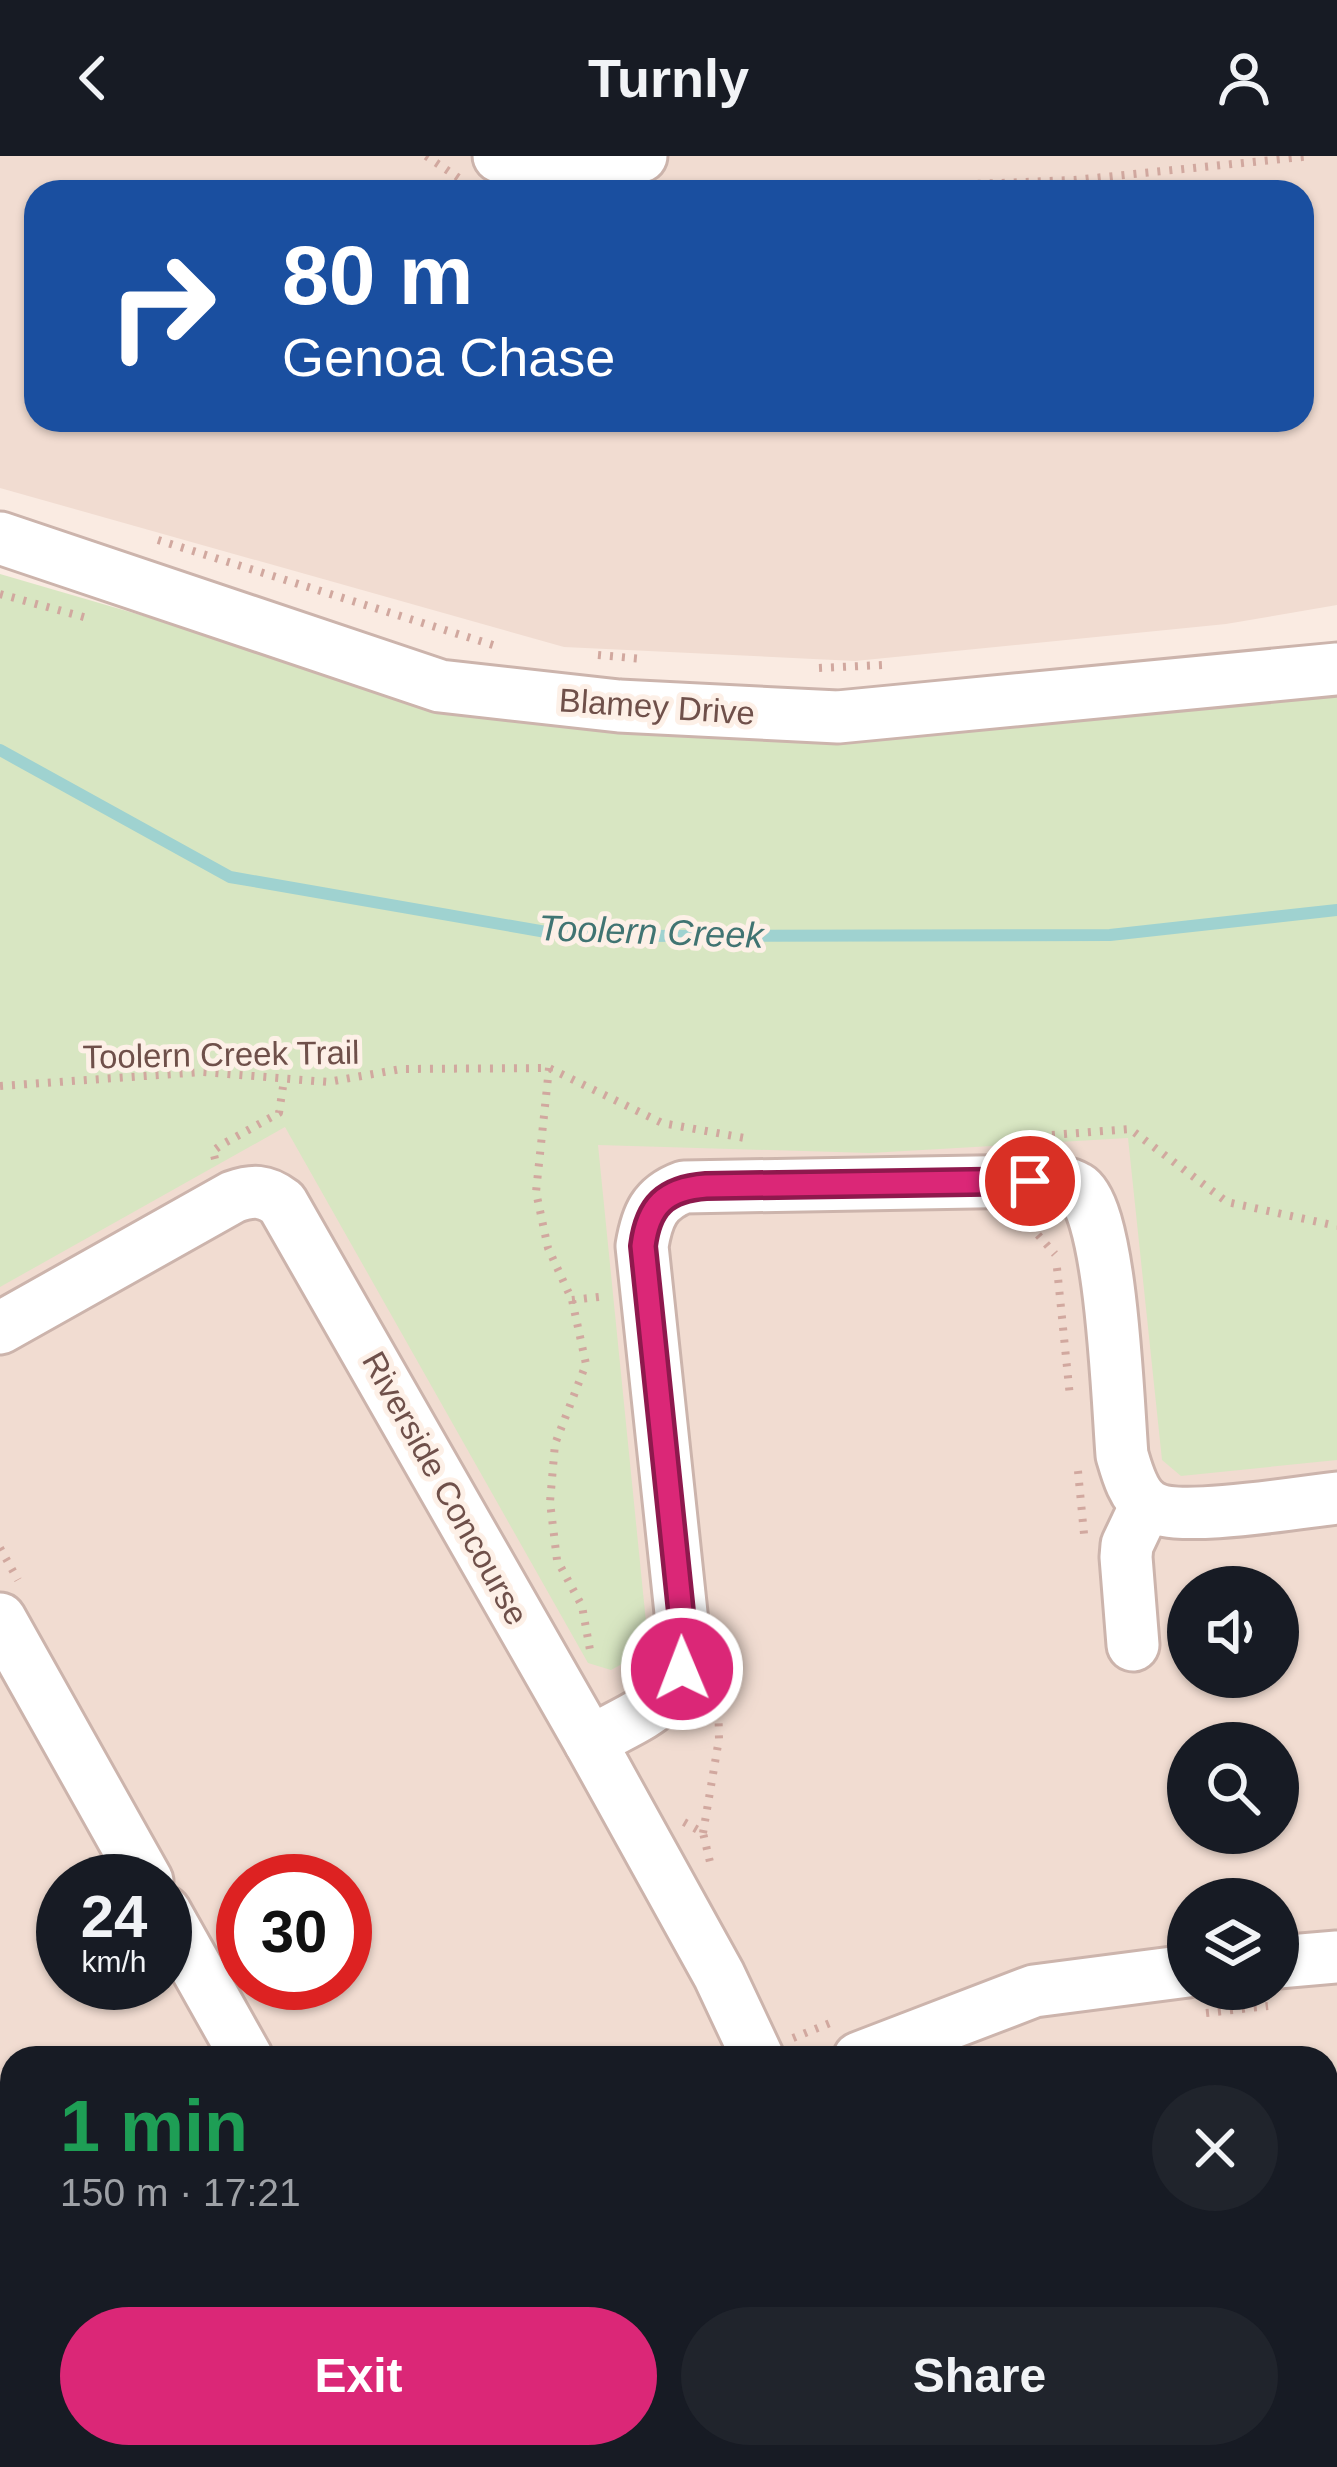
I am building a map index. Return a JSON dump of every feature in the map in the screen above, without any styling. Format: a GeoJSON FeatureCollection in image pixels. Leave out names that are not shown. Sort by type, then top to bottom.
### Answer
{"type":"FeatureCollection","features":[{"type":"Feature","properties":{"kind":"street"},"geometry":{"type":"LineString","coordinates":[[483,169],[640,156]]}},
{"type":"Feature","properties":{"kind":"street","name":"Blamey Drive"},"geometry":{"type":"LineString","coordinates":[[0,538],[440,686],[619,706],[838,717],[1337,669]]}},
{"type":"Feature","properties":{"kind":"street"},"geometry":{"type":"LineString","coordinates":[[590,1742],[651,1708],[673,1688],[682,1669],[684,1641],[643,1246],[646,1223],[656,1204],[671,1192],[706,1186],[1030,1181],[1076,1186],[1092,1208],[1102,1239],[1122,1455],[1130,1482],[1147,1504],[1197,1513],[1337,1498]]}},
{"type":"Feature","properties":{"kind":"street","name":"Riverside Concourse"},"geometry":{"type":"LineString","coordinates":[[0,1328],[232,1197],[267,1192],[282,1203],[590,1742],[719,1975],[752,2046]]}},
{"type":"Feature","properties":{"kind":"street"},"geometry":{"type":"LineString","coordinates":[[1132,1645],[1127,1545],[1147,1504]]}},
{"type":"Feature","properties":{"kind":"street"},"geometry":{"type":"LineString","coordinates":[[0,1619],[132,1854]]}},
{"type":"Feature","properties":{"kind":"street"},"geometry":{"type":"LineString","coordinates":[[1299,1960],[1337,1957]]}},
{"type":"Feature","properties":{"kind":"street"},"geometry":{"type":"LineString","coordinates":[[192,1960],[240,2046]]}},
{"type":"Feature","properties":{"kind":"street"},"geometry":{"type":"LineString","coordinates":[[890,2046],[1034,1991],[1167,1973]]}},
{"type":"Feature","properties":{"kind":"path"},"geometry":{"type":"LineString","coordinates":[[426,156],[483,169]]}},
{"type":"Feature","properties":{"kind":"path"},"geometry":{"type":"LineString","coordinates":[[1074,180],[1312,156]]}},
{"type":"Feature","properties":{"kind":"path"},"geometry":{"type":"LineString","coordinates":[[136,533],[503,648]]}},
{"type":"Feature","properties":{"kind":"path"},"geometry":{"type":"LineString","coordinates":[[597,655],[644,659]]}},
{"type":"Feature","properties":{"kind":"path"},"geometry":{"type":"LineString","coordinates":[[807,669],[897,664]]}},
{"type":"Feature","properties":{"kind":"path"},"geometry":{"type":"LineString","coordinates":[[549,1068],[536,1192],[548,1248],[572,1300],[586,1364],[555,1444],[550,1502],[557,1560],[581,1606],[593,1662]]}},
{"type":"Feature","properties":{"kind":"path","name":"Toolern Creek Trail"},"geometry":{"type":"LineString","coordinates":[[0,1086],[203,1072],[328,1082],[401,1069],[549,1068],[662,1124],[764,1141]]}},
{"type":"Feature","properties":{"kind":"path"},"geometry":{"type":"LineString","coordinates":[[1039,1136],[1130,1129],[1227,1202],[1337,1226]]}},
{"type":"Feature","properties":{"kind":"path"},"geometry":{"type":"LineString","coordinates":[[1010,1226],[1032,1226],[1055,1250],[1072,1412]]}},
{"type":"Feature","properties":{"kind":"path"},"geometry":{"type":"LineString","coordinates":[[1076,1459],[1086,1551]]}},
{"type":"Feature","properties":{"kind":"path"},"geometry":{"type":"LineString","coordinates":[[703,1833],[719,1739],[718,1679]]}},
{"type":"Feature","properties":{"kind":"shaded area"},"geometry":{"type":"Polygon","coordinates":[[[0,156],[1337,156],[1337,605],[1226,624],[855,661],[564,647],[0,488],[0,156]]]}},
{"type":"Feature","properties":{"kind":"shaded area"},"geometry":{"type":"Polygon","coordinates":[[[0,750],[1337,910],[1337,2046],[0,2046],[0,750]]]}},
{"type":"Feature","properties":{"kind":"green space"},"geometry":{"type":"Polygon","coordinates":[[[0,574],[480,714],[1337,689],[1337,1460],[1181,1476],[1162,1460],[1128,1138],[870,1153],[598,1145],[647,1632],[633,1658],[611,1670],[588,1663],[285,1127],[0,1287],[0,574]]]}},
{"type":"Feature","properties":{"kind":"waterway","name":"Toolern Creek"},"geometry":{"type":"LineString","coordinates":[[0,750],[230,877],[569,936],[1110,935],[1337,910]]}},
{"type":"Feature","properties":{"kind":"route"},"geometry":{"type":"LineString","coordinates":[[682,1669],[684,1641],[643,1246],[646,1223],[656,1204],[684,1187],[1030,1181]]}}]}
